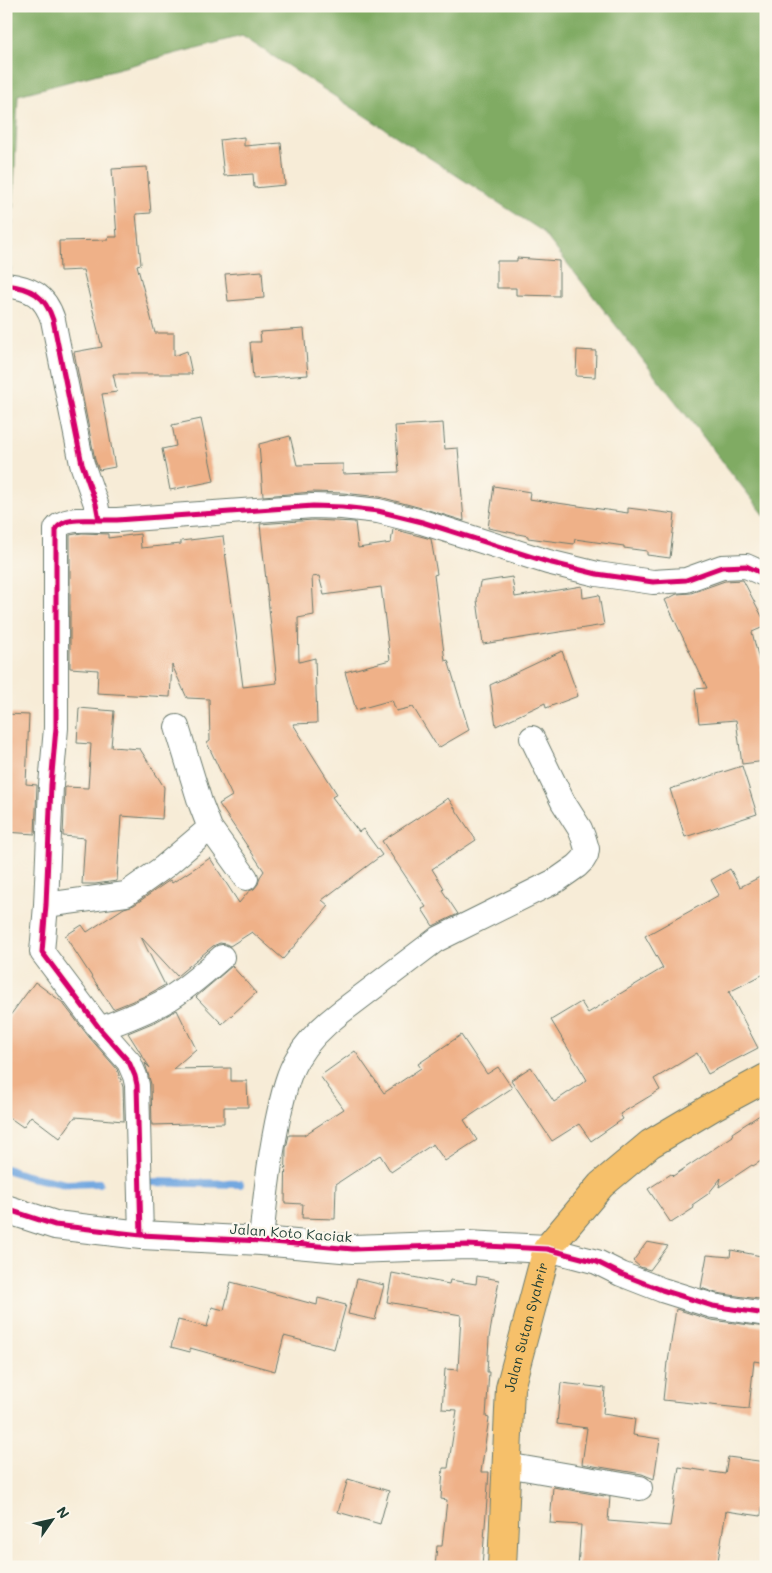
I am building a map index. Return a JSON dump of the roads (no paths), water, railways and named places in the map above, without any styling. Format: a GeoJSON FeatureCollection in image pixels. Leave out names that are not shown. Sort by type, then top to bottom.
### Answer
{"type":"FeatureCollection","features":[{"type":"Feature","properties":{"kind":"main road","name":"Jalan Sutan Syahrir"},"geometry":{"type":"LineString","coordinates":[[502,1567],[510,1388],[547,1249],[600,1184],[650,1144],[766,1078]]}},
{"type":"Feature","properties":{"kind":"street"},"geometry":{"type":"LineString","coordinates":[[6,286],[28,289],[48,306],[53,320],[82,464],[96,504],[99,520]]}},
{"type":"Feature","properties":{"kind":"street"},"geometry":{"type":"LineString","coordinates":[[141,1228],[137,1085],[133,1070],[130,1062],[100,1029],[42,952],[56,728],[56,529],[58,525],[67,521],[117,520],[313,506],[342,507],[378,511],[422,522],[548,562],[597,574],[652,582],[686,580],[722,567],[746,566],[766,575]]}},
{"type":"Feature","properties":{"kind":"street"},"geometry":{"type":"LineString","coordinates":[[177,727],[210,828],[246,878]]}},
{"type":"Feature","properties":{"kind":"street"},"geometry":{"type":"LineString","coordinates":[[261,1241],[268,1166],[284,1088],[296,1060],[310,1040],[341,1012],[436,940],[558,880],[577,866],[586,854],[586,844],[580,829],[563,802],[532,738]]}},
{"type":"Feature","properties":{"kind":"street"},"geometry":{"type":"LineString","coordinates":[[46,905],[126,894],[164,867],[210,828]]}},
{"type":"Feature","properties":{"kind":"street"},"geometry":{"type":"LineString","coordinates":[[100,1029],[169,999],[197,979],[222,956]]}},
{"type":"Feature","properties":{"kind":"street","name":"Jalan Koto Kaciak"},"geometry":{"type":"LineString","coordinates":[[6,1209],[55,1225],[141,1228],[353,1249],[467,1245],[547,1249]]}},
{"type":"Feature","properties":{"kind":"street"},"geometry":{"type":"LineString","coordinates":[[547,1249],[597,1262],[621,1274],[662,1290],[713,1306],[766,1314]]}},
{"type":"Feature","properties":{"kind":"street"},"geometry":{"type":"LineString","coordinates":[[506,1465],[640,1488]]}},
{"type":"Feature","properties":{"kind":"waterway"},"geometry":{"type":"LineString","coordinates":[[6,1169],[26,1176],[66,1184],[99,1183]]}},
{"type":"Feature","properties":{"kind":"waterway"},"geometry":{"type":"LineString","coordinates":[[147,1182],[240,1184]]}}]}
